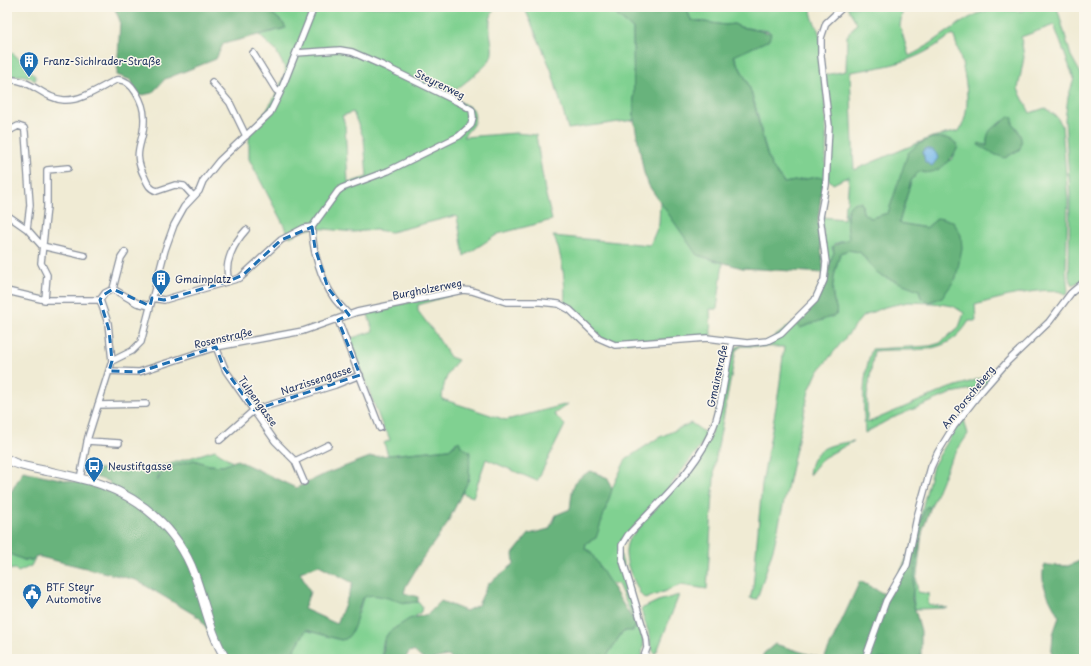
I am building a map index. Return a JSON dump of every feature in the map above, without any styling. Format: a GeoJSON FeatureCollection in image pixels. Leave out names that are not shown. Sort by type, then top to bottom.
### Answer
{"type":"FeatureCollection","features":[{"type":"Feature","properties":{"kind":"street"},"geometry":{"type":"LineString","coordinates":[[112,361],[132,350],[141,342],[170,235],[184,207],[199,191],[203,181],[219,161],[266,118],[280,93],[314,7]]}},
{"type":"Feature","properties":{"kind":"street","name":"Gmainstraße"},"geometry":{"type":"LineString","coordinates":[[643,659],[647,648],[646,638],[623,562],[622,545],[628,535],[685,474],[709,437],[719,408],[732,342],[767,340],[776,337],[812,304],[823,286],[826,262],[820,217],[826,185],[829,126],[821,56],[821,38],[826,23],[843,7]]}},
{"type":"Feature","properties":{"kind":"street","name":"Steyrerweg"},"geometry":{"type":"LineString","coordinates":[[296,53],[340,50],[352,52],[462,104],[472,110],[473,117],[471,125],[459,136],[388,171],[342,188],[338,191],[312,227]]}},
{"type":"Feature","properties":{"kind":"street"},"geometry":{"type":"LineString","coordinates":[[252,53],[276,90],[280,93]]}},
{"type":"Feature","properties":{"kind":"street"},"geometry":{"type":"LineString","coordinates":[[7,80],[20,80],[53,97],[64,100],[79,98],[116,80],[121,79],[126,81],[133,89],[144,113],[137,158],[147,183],[151,188],[157,191],[180,185],[188,189],[193,196]]}},
{"type":"Feature","properties":{"kind":"street"},"geometry":{"type":"LineString","coordinates":[[212,82],[230,103],[246,136]]}},
{"type":"Feature","properties":{"kind":"street"},"geometry":{"type":"LineString","coordinates":[[7,132],[18,126],[24,128],[25,132],[30,205],[27,229]]}},
{"type":"Feature","properties":{"kind":"street"},"geometry":{"type":"LineString","coordinates":[[45,300],[47,275],[41,263],[46,207],[47,170],[68,168]]}},
{"type":"Feature","properties":{"kind":"street"},"geometry":{"type":"LineString","coordinates":[[7,216],[27,229],[42,246],[85,256]]}},
{"type":"Feature","properties":{"kind":"street"},"geometry":{"type":"LineString","coordinates":[[152,298],[164,300],[240,278],[248,272],[271,247],[304,228],[312,227],[315,248],[328,288],[334,299],[349,315]]}},
{"type":"Feature","properties":{"kind":"street"},"geometry":{"type":"LineString","coordinates":[[229,282],[227,274],[228,260],[246,230]]}},
{"type":"Feature","properties":{"kind":"street"},"geometry":{"type":"LineString","coordinates":[[100,300],[105,293],[113,289],[121,258],[125,252]]}},
{"type":"Feature","properties":{"kind":"street","name":"Am Porscheberg"},"geometry":{"type":"LineString","coordinates":[[865,659],[886,601],[907,565],[913,529],[931,467],[946,438],[979,394],[1008,361],[1049,322],[1071,293],[1084,282]]}},
{"type":"Feature","properties":{"kind":"street"},"geometry":{"type":"LineString","coordinates":[[113,289],[137,303],[150,306]]}},
{"type":"Feature","properties":{"kind":"street","name":"Burgholzerweg"},"geometry":{"type":"LineString","coordinates":[[319,326],[349,315],[463,290],[472,291],[506,302],[540,302],[559,304],[570,310],[599,338],[611,344],[707,338],[724,339],[732,342]]}},
{"type":"Feature","properties":{"kind":"street"},"geometry":{"type":"LineString","coordinates":[[7,331],[7,291],[45,300],[100,300]]}},
{"type":"Feature","properties":{"kind":"street"},"geometry":{"type":"LineString","coordinates":[[80,478],[87,441],[112,361],[108,323],[100,300]]}},
{"type":"Feature","properties":{"kind":"street"},"geometry":{"type":"LineString","coordinates":[[338,320],[380,428]]}},
{"type":"Feature","properties":{"kind":"street","name":"Rosenstraße"},"geometry":{"type":"LineString","coordinates":[[109,371],[139,372],[216,347],[319,326]]}},
{"type":"Feature","properties":{"kind":"street","name":"Tulpengasse"},"geometry":{"type":"LineString","coordinates":[[216,347],[226,372],[279,446],[295,461],[304,482]]}},
{"type":"Feature","properties":{"kind":"street","name":"Narzissengasse"},"geometry":{"type":"LineString","coordinates":[[254,410],[335,385],[360,375]]}},
{"type":"Feature","properties":{"kind":"street"},"geometry":{"type":"LineString","coordinates":[[98,404],[146,404]]}},
{"type":"Feature","properties":{"kind":"street"},"geometry":{"type":"LineString","coordinates":[[220,440],[254,410]]}},
{"type":"Feature","properties":{"kind":"street"},"geometry":{"type":"LineString","coordinates":[[87,441],[119,443]]}},
{"type":"Feature","properties":{"kind":"street"},"geometry":{"type":"LineString","coordinates":[[295,461],[328,445]]}},
{"type":"Feature","properties":{"kind":"street"},"geometry":{"type":"LineString","coordinates":[[7,459],[27,468],[80,478],[102,485],[133,500],[153,514],[174,536],[190,564],[208,619],[226,659]]}},
{"type":"Feature","properties":{"kind":"highlighted area"},"geometry":{"type":"Polygon","coordinates":[[[312,227],[315,248],[328,288],[349,315],[338,320],[360,375],[254,410],[224,368],[216,347],[139,372],[109,371],[112,361],[109,330],[100,300],[102,296],[113,289],[150,306],[152,298],[164,300],[229,281],[243,275],[281,240],[312,227]]]}},
{"type":"Feature","properties":{"kind":"green space"},"geometry":{"type":"Polygon","coordinates":[[[114,7],[265,7],[284,24],[286,28],[223,44],[216,59],[165,79],[152,93],[138,96],[131,80],[117,75],[120,21],[114,7]]]}},
{"type":"Feature","properties":{"kind":"green space"},"geometry":{"type":"Polygon","coordinates":[[[265,7],[496,7],[490,21],[492,55],[489,61],[449,96],[473,109],[475,118],[473,124],[463,137],[516,133],[536,135],[545,191],[552,220],[498,234],[464,256],[457,217],[454,216],[391,232],[375,230],[353,232],[315,228],[304,230],[290,237],[249,159],[249,131],[262,117],[272,102],[286,70],[276,51],[259,35],[283,29],[284,24],[265,7]],[[353,112],[342,116],[345,124],[348,183],[367,177],[364,139],[353,112]]]}},
{"type":"Feature","properties":{"kind":"green space"},"geometry":{"type":"Polygon","coordinates":[[[523,7],[607,7],[633,29],[634,120],[568,129],[551,69],[523,7]]]}},
{"type":"Feature","properties":{"kind":"green space"},"geometry":{"type":"Polygon","coordinates":[[[607,7],[686,7],[691,20],[725,25],[734,24],[740,27],[771,33],[769,40],[734,56],[749,86],[765,146],[774,170],[784,183],[817,177],[823,178],[818,221],[824,273],[742,268],[697,255],[649,186],[644,173],[634,120],[633,29],[607,7]]]}},
{"type":"Feature","properties":{"kind":"green space"},"geometry":{"type":"Polygon","coordinates":[[[686,7],[811,7],[812,16],[820,38],[825,96],[826,155],[823,193],[817,177],[784,183],[772,167],[752,96],[734,55],[769,40],[769,31],[740,27],[734,24],[725,25],[691,20],[686,7]]]}},
{"type":"Feature","properties":{"kind":"green space"},"geometry":{"type":"Polygon","coordinates":[[[847,7],[903,7],[900,26],[909,56],[972,16],[983,12],[993,10],[1024,11],[1023,7],[1057,7],[1071,56],[1084,79],[1084,279],[1073,285],[1069,277],[1070,193],[1065,120],[1068,97],[1074,79],[1054,25],[1021,37],[1024,57],[1018,89],[1030,113],[1045,108],[1056,116],[1062,125],[1068,200],[1066,270],[1068,292],[1066,295],[1059,291],[1036,291],[1008,296],[975,305],[976,321],[969,321],[960,333],[950,341],[927,349],[874,351],[867,396],[867,423],[947,389],[988,376],[998,370],[982,387],[952,393],[890,419],[865,433],[865,380],[866,370],[872,349],[930,346],[940,343],[959,327],[964,313],[953,306],[933,303],[908,302],[885,307],[862,317],[817,373],[809,391],[774,546],[757,599],[750,598],[753,588],[762,484],[779,390],[784,347],[742,346],[736,350],[715,462],[707,589],[681,585],[645,599],[641,595],[631,575],[627,561],[626,553],[629,539],[692,467],[709,441],[731,353],[742,345],[763,343],[795,322],[800,328],[836,315],[837,310],[833,300],[834,275],[841,253],[848,250],[860,252],[869,264],[919,290],[938,218],[926,228],[899,223],[911,181],[919,171],[925,173],[952,159],[957,149],[917,145],[908,156],[888,213],[871,218],[863,213],[862,204],[850,206],[846,214],[849,239],[834,244],[832,248],[834,253],[828,265],[821,217],[844,219],[849,176],[833,184],[828,179],[831,119],[825,75],[846,71],[847,36],[857,23],[847,7]],[[953,34],[927,51],[904,61],[850,72],[854,170],[932,137],[959,131],[964,120],[967,96],[966,82],[953,34]],[[1006,120],[999,123],[987,140],[988,147],[984,144],[996,155],[1019,131],[1013,124],[1006,120]]]}},
{"type":"Feature","properties":{"kind":"green space"},"geometry":{"type":"Polygon","coordinates":[[[7,48],[25,64],[36,77],[35,81],[32,78],[25,76],[7,76],[7,48]]]}},
{"type":"Feature","properties":{"kind":"green space"},"geometry":{"type":"Polygon","coordinates":[[[1009,116],[1013,118],[1013,124],[1020,136],[1021,147],[1019,150],[1005,158],[996,155],[978,145],[979,143],[987,146],[988,133],[1009,116]]]}},
{"type":"Feature","properties":{"kind":"green space"},"geometry":{"type":"Polygon","coordinates":[[[931,138],[950,139],[956,143],[958,147],[943,166],[932,172],[926,173],[919,171],[911,181],[899,223],[926,228],[938,218],[953,221],[961,235],[962,248],[956,278],[942,298],[928,302],[921,298],[919,290],[879,275],[860,252],[848,250],[841,253],[834,275],[833,300],[837,310],[836,315],[800,328],[795,322],[814,303],[824,286],[834,253],[833,246],[849,239],[847,215],[851,205],[861,202],[863,213],[871,218],[888,213],[908,153],[917,145],[931,138]]]}},
{"type":"Feature","properties":{"kind":"green space"},"geometry":{"type":"Polygon","coordinates":[[[660,201],[697,255],[723,263],[717,309],[710,309],[711,336],[617,343],[602,338],[564,303],[565,288],[563,268],[559,249],[553,236],[650,245],[659,224],[660,201]]]}},
{"type":"Feature","properties":{"kind":"green space"},"geometry":{"type":"Polygon","coordinates":[[[460,292],[418,305],[418,311],[450,357],[458,360],[446,378],[442,399],[506,420],[568,404],[554,414],[565,425],[537,481],[486,459],[473,497],[462,493],[469,479],[456,442],[449,449],[388,455],[384,443],[390,440],[387,432],[384,430],[349,339],[373,331],[367,311],[460,292]]]}},
{"type":"Feature","properties":{"kind":"green space"},"geometry":{"type":"Polygon","coordinates":[[[963,416],[968,434],[950,461],[930,509],[930,507],[925,508],[913,545],[933,466],[963,416]]]}},
{"type":"Feature","properties":{"kind":"green space"},"geometry":{"type":"Polygon","coordinates":[[[691,423],[707,434],[709,432],[706,439],[668,489],[621,540],[619,549],[644,643],[641,659],[605,659],[621,634],[636,625],[618,584],[609,583],[590,551],[585,549],[586,543],[626,459],[658,438],[691,423]]]}},
{"type":"Feature","properties":{"kind":"green space"},"geometry":{"type":"Polygon","coordinates":[[[459,441],[461,446],[470,452],[469,479],[446,526],[422,559],[406,586],[404,593],[418,597],[418,602],[406,603],[381,596],[368,596],[361,602],[352,631],[346,639],[341,640],[306,630],[289,659],[224,659],[200,618],[136,580],[36,556],[32,560],[24,560],[7,553],[7,493],[11,492],[23,471],[93,486],[108,491],[110,482],[89,475],[86,469],[162,468],[156,482],[167,468],[194,460],[209,465],[223,466],[237,460],[296,488],[325,474],[370,457],[449,449],[459,441]],[[319,565],[300,572],[310,592],[304,609],[337,624],[353,583],[319,565]]]}},
{"type":"Feature","properties":{"kind":"green space"},"geometry":{"type":"Polygon","coordinates":[[[854,441],[823,458],[809,475],[811,465],[818,453],[830,446],[854,441]]]}},
{"type":"Feature","properties":{"kind":"green space"},"geometry":{"type":"Polygon","coordinates":[[[215,450],[234,463],[223,466],[209,465],[194,460],[167,468],[155,482],[161,468],[154,468],[153,466],[167,465],[215,450]]]}},
{"type":"Feature","properties":{"kind":"green space"},"geometry":{"type":"Polygon","coordinates":[[[591,471],[608,478],[612,490],[596,538],[586,543],[585,549],[590,551],[636,625],[633,631],[625,631],[621,634],[605,659],[451,659],[449,656],[426,660],[413,651],[409,652],[405,659],[383,659],[384,640],[389,632],[409,619],[428,614],[441,601],[466,611],[478,605],[488,584],[514,564],[513,554],[529,534],[549,529],[556,515],[570,509],[572,490],[576,482],[579,478],[591,471]]]}},
{"type":"Feature","properties":{"kind":"green space"},"geometry":{"type":"Polygon","coordinates":[[[928,506],[930,509],[922,533],[916,563],[912,599],[921,631],[921,659],[824,659],[860,581],[886,595],[890,594],[917,536],[925,508],[928,506]]]}},
{"type":"Feature","properties":{"kind":"green space"},"geometry":{"type":"Polygon","coordinates":[[[922,533],[916,582],[918,592],[929,594],[928,604],[948,608],[915,609],[913,600],[913,581],[922,533]]]}},
{"type":"Feature","properties":{"kind":"green space"},"geometry":{"type":"Polygon","coordinates":[[[7,553],[24,560],[32,560],[36,556],[31,566],[18,572],[15,569],[7,570],[7,553]]]}},
{"type":"Feature","properties":{"kind":"green space"},"geometry":{"type":"Polygon","coordinates":[[[1084,559],[1084,659],[1051,659],[1053,634],[1059,617],[1044,585],[1043,572],[1045,565],[1068,566],[1084,559]]]}},
{"type":"Feature","properties":{"kind":"green space"},"geometry":{"type":"Polygon","coordinates":[[[368,595],[387,596],[406,603],[418,602],[422,607],[421,612],[388,634],[384,640],[382,648],[383,659],[289,659],[306,630],[341,640],[359,612],[363,597],[368,595]]]}},
{"type":"Feature","properties":{"kind":"green space"},"geometry":{"type":"Polygon","coordinates":[[[679,595],[655,654],[650,645],[650,636],[641,609],[658,601],[679,595]]]}},
{"type":"Feature","properties":{"kind":"green space"},"geometry":{"type":"Polygon","coordinates":[[[775,644],[824,659],[761,659],[764,653],[775,644]]]}},
{"type":"Feature","properties":{"kind":"water"},"geometry":{"type":"Polygon","coordinates":[[[925,149],[935,152],[938,158],[932,166],[925,162],[923,152],[925,149]]]}},
{"type":"Feature","properties":{"kind":"place","name":"Franz-Sichlrader-Straße"},"geometry":{"type":"Point","coordinates":[29,78]}},
{"type":"Feature","properties":{"kind":"place","name":"Gmainplatz"},"geometry":{"type":"Point","coordinates":[161,296]}},
{"type":"Feature","properties":{"kind":"place","name":"Neustiftgasse"},"geometry":{"type":"Point","coordinates":[94,483]}},
{"type":"Feature","properties":{"kind":"place","name":"BTF Steyr Automotive"},"geometry":{"type":"Point","coordinates":[32,610]}}]}
